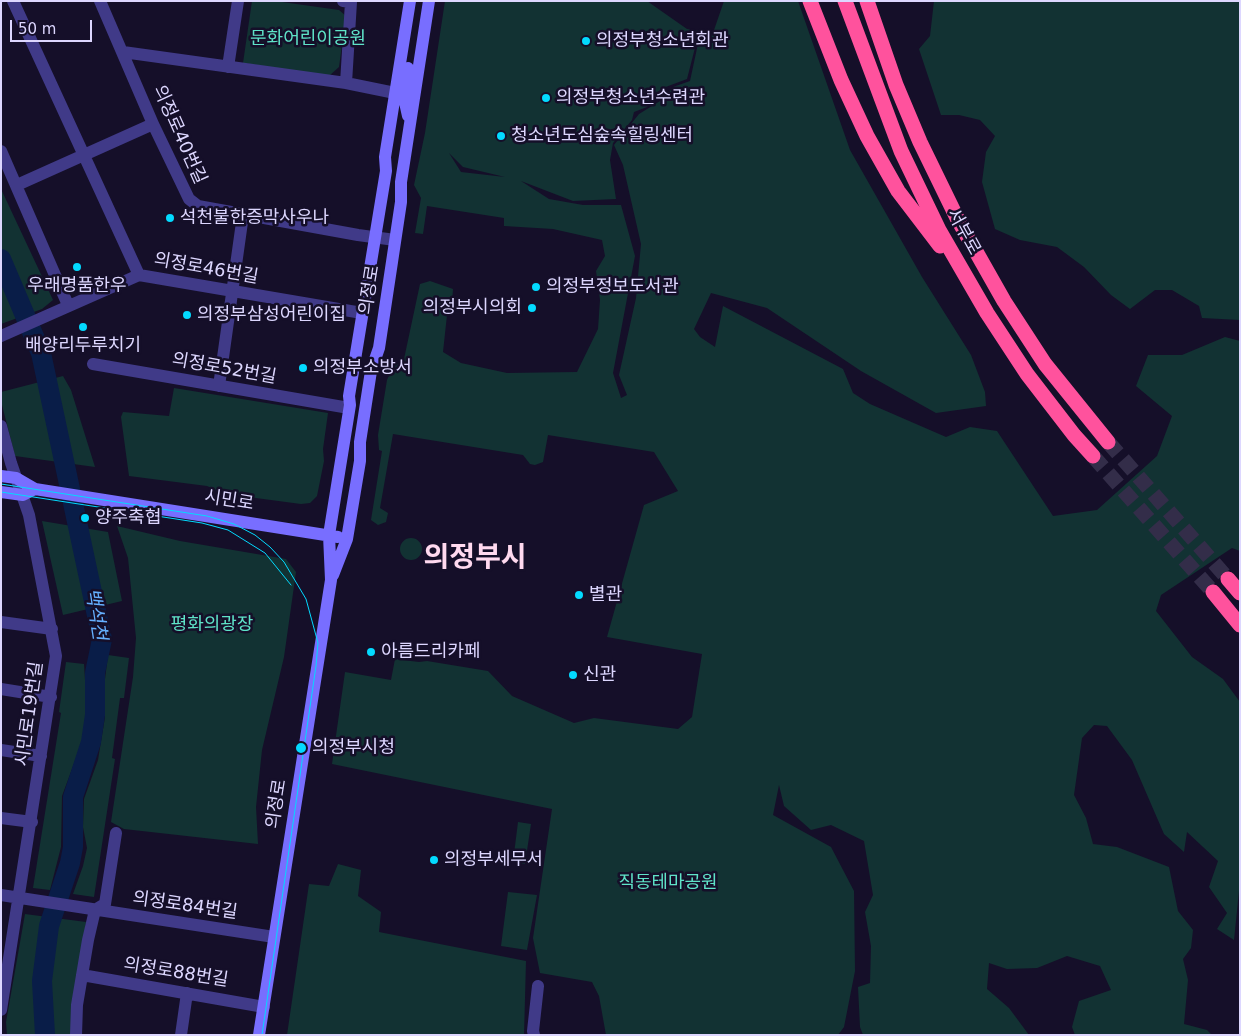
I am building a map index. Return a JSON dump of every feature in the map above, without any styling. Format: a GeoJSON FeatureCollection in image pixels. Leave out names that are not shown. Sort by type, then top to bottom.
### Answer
{"type":"FeatureCollection","features":[{"type":"Feature","properties":{"kind":"highway"},"geometry":{"type":"LineString","coordinates":[[810,1],[841,80],[880,160],[898,191],[973,289]]}},
{"type":"Feature","properties":{"kind":"highway","name":"서부로"},"geometry":{"type":"LineString","coordinates":[[845,1],[901,151],[939,230],[1026,374],[1093,456]]}},
{"type":"Feature","properties":{"kind":"highway","name":"서부로"},"geometry":{"type":"LineString","coordinates":[[867,1],[896,85],[920,142],[957,218],[1004,301],[1045,364],[1108,442]]}},
{"type":"Feature","properties":{"kind":"highway"},"geometry":{"type":"LineString","coordinates":[[1228,579],[1240,593]]}},
{"type":"Feature","properties":{"kind":"highway"},"geometry":{"type":"LineString","coordinates":[[1213,592],[1240,625]]}},
{"type":"Feature","properties":{"kind":"street"},"geometry":{"type":"LineString","coordinates":[[14,1],[82,154],[139,275]]}},
{"type":"Feature","properties":{"kind":"street","name":"의정로40번길"},"geometry":{"type":"LineString","coordinates":[[100,1],[124,52],[153,124],[189,199],[198,206],[243,215],[395,240]]}},
{"type":"Feature","properties":{"kind":"street"},"geometry":{"type":"LineString","coordinates":[[228,67],[238,1]]}},
{"type":"Feature","properties":{"kind":"street"},"geometry":{"type":"LineString","coordinates":[[343,1],[351,2],[346,83]]}},
{"type":"Feature","properties":{"kind":"street","name":"의정로"},"geometry":{"type":"LineString","coordinates":[[259,1035],[331,580],[329,535],[350,408],[349,396],[386,171],[385,157],[410,1]]}},
{"type":"Feature","properties":{"kind":"street","name":"의정로"},"geometry":{"type":"LineString","coordinates":[[331,580],[347,539],[360,461],[360,442],[371,370],[379,348],[401,202],[401,182],[429,1]]}},
{"type":"Feature","properties":{"kind":"street"},"geometry":{"type":"LineString","coordinates":[[124,52],[346,83],[395,93],[402,84],[404,70],[408,68],[404,98],[410,128]]}},
{"type":"Feature","properties":{"kind":"street"},"geometry":{"type":"LineString","coordinates":[[17,184],[153,124]]}},
{"type":"Feature","properties":{"kind":"street"},"geometry":{"type":"LineString","coordinates":[[1,151],[17,184],[63,308]]}},
{"type":"Feature","properties":{"kind":"street"},"geometry":{"type":"LineString","coordinates":[[219,386],[234,291],[243,215]]}},
{"type":"Feature","properties":{"kind":"street","name":"의정로46번길"},"geometry":{"type":"LineString","coordinates":[[1,336],[139,275],[362,313]]}},
{"type":"Feature","properties":{"kind":"street","name":"의정로52번길"},"geometry":{"type":"LineString","coordinates":[[94,364],[350,408]]}},
{"type":"Feature","properties":{"kind":"street","name":"시민로19번길"},"geometry":{"type":"LineString","coordinates":[[1,426],[29,515],[56,656],[22,899],[1,1010]]}},
{"type":"Feature","properties":{"kind":"street"},"geometry":{"type":"LineString","coordinates":[[1,476],[16,478],[35,489]]}},
{"type":"Feature","properties":{"kind":"street"},"geometry":{"type":"LineString","coordinates":[[1,492],[23,495],[35,489]]}},
{"type":"Feature","properties":{"kind":"street","name":"시민로"},"geometry":{"type":"LineString","coordinates":[[35,489],[104,498],[347,539]]}},
{"type":"Feature","properties":{"kind":"street"},"geometry":{"type":"LineString","coordinates":[[1,622],[52,629]]}},
{"type":"Feature","properties":{"kind":"street"},"geometry":{"type":"LineString","coordinates":[[1,689],[50,697]]}},
{"type":"Feature","properties":{"kind":"street"},"geometry":{"type":"LineString","coordinates":[[1,750],[41,756]]}},
{"type":"Feature","properties":{"kind":"street"},"geometry":{"type":"LineString","coordinates":[[1,818],[32,822]]}},
{"type":"Feature","properties":{"kind":"street"},"geometry":{"type":"LineString","coordinates":[[76,1035],[77,1005],[94,910],[105,904],[116,833]]}},
{"type":"Feature","properties":{"kind":"street","name":"의정로84번길"},"geometry":{"type":"LineString","coordinates":[[1,895],[274,937]]}},
{"type":"Feature","properties":{"kind":"street","name":"의정로88번길"},"geometry":{"type":"LineString","coordinates":[[82,975],[264,1007]]}},
{"type":"Feature","properties":{"kind":"street"},"geometry":{"type":"LineString","coordinates":[[534,1035],[538,986]]}},
{"type":"Feature","properties":{"kind":"street"},"geometry":{"type":"LineString","coordinates":[[181,1035],[188,993]]}},
{"type":"Feature","properties":{"kind":"green space","name":"문화어린이공원"},"geometry":{"type":"Polygon","coordinates":[[[252,1],[275,1],[339,10],[346,16],[339,67],[329,76],[243,63],[252,1]]]}},
{"type":"Feature","properties":{"kind":"green space","name":"직동테마공원"},"geometry":{"type":"Polygon","coordinates":[[[445,1],[647,1],[687,29],[713,33],[724,1],[798,1],[850,150],[922,277],[971,355],[985,392],[986,406],[936,413],[861,371],[767,308],[711,293],[694,329],[700,337],[715,347],[723,306],[843,369],[853,393],[870,404],[946,437],[970,427],[997,431],[1053,516],[1097,510],[1157,456],[1172,416],[1136,386],[1148,355],[1182,355],[1225,337],[1240,341],[1240,551],[1232,548],[1161,595],[1156,611],[1192,657],[1223,679],[1240,702],[1240,881],[1234,940],[1217,929],[1227,913],[1209,887],[1218,861],[1187,832],[1184,852],[1164,834],[1132,760],[1107,726],[1094,725],[1082,738],[1074,795],[1086,818],[1093,844],[1117,847],[1169,867],[1178,911],[1193,930],[1191,948],[1183,959],[1188,980],[1184,1024],[1207,1030],[1212,1035],[1075,1035],[1072,1027],[1079,1001],[1111,990],[1100,966],[1067,956],[1037,968],[1007,969],[989,963],[987,989],[1009,1008],[1029,1035],[863,1035],[860,1027],[858,987],[870,983],[871,946],[865,912],[873,895],[864,841],[831,825],[811,830],[784,806],[779,785],[773,815],[831,847],[854,891],[855,971],[844,1027],[838,1035],[606,1035],[599,996],[592,982],[540,973],[533,938],[552,809],[332,764],[345,672],[391,680],[395,659],[427,661],[488,671],[512,696],[574,723],[594,718],[678,729],[692,717],[702,654],[607,637],[644,505],[678,491],[654,452],[548,435],[543,462],[535,465],[530,464],[523,455],[393,434],[380,508],[388,513],[386,522],[378,525],[371,520],[382,451],[379,450],[378,435],[387,380],[393,367],[404,359],[420,284],[430,281],[453,289],[452,303],[447,315],[443,352],[461,363],[507,373],[577,372],[598,329],[600,300],[596,271],[605,256],[602,240],[553,229],[504,226],[504,218],[427,206],[423,234],[415,233],[421,198],[414,185],[425,133],[445,1]],[[695,38],[697,40],[687,79],[663,88],[647,107],[634,112],[632,120],[613,143],[610,160],[616,199],[573,201],[521,181],[549,199],[583,205],[621,205],[635,256],[613,373],[621,398],[627,395],[619,375],[636,298],[641,244],[623,165],[614,145],[639,114],[665,98],[673,87],[690,81],[699,39],[695,38]],[[449,153],[461,172],[505,177],[463,167],[449,153]]]}},
{"type":"Feature","properties":{"kind":"green space"},"geometry":{"type":"Polygon","coordinates":[[[934,1],[1240,1],[1240,320],[1202,318],[1199,306],[1172,290],[1155,290],[1130,309],[1111,295],[1084,267],[1057,247],[1020,240],[995,229],[982,182],[986,152],[995,136],[980,120],[959,115],[941,115],[919,49],[930,36],[934,1]]]}},
{"type":"Feature","properties":{"kind":"green space"},"geometry":{"type":"Polygon","coordinates":[[[1,189],[53,300],[42,309],[1,324],[1,189]]]}},
{"type":"Feature","properties":{"kind":"green space"},"geometry":{"type":"Polygon","coordinates":[[[63,376],[71,390],[95,467],[15,456],[1,401],[1,392],[63,376]]]}},
{"type":"Feature","properties":{"kind":"green space"},"geometry":{"type":"Polygon","coordinates":[[[174,388],[328,413],[323,449],[324,461],[317,496],[310,503],[301,504],[226,494],[207,486],[129,476],[121,417],[123,412],[169,416],[174,388]]]}},
{"type":"Feature","properties":{"kind":"green space"},"geometry":{"type":"Polygon","coordinates":[[[42,521],[108,532],[122,601],[63,615],[42,521]]]}},
{"type":"Feature","properties":{"kind":"green space","name":"평화의광장"},"geometry":{"type":"Polygon","coordinates":[[[117,526],[180,541],[286,559],[296,572],[284,657],[262,750],[256,807],[258,844],[124,829],[111,822],[133,677],[136,638],[128,558],[117,526]]]}},
{"type":"Feature","properties":{"kind":"green space"},"geometry":{"type":"Polygon","coordinates":[[[407,538],[415,538],[422,545],[422,553],[415,560],[407,560],[400,553],[400,545],[407,538]]]}},
{"type":"Feature","properties":{"kind":"green space"},"geometry":{"type":"Polygon","coordinates":[[[108,655],[129,658],[124,698],[120,698],[112,758],[115,759],[94,897],[73,894],[87,848],[83,827],[84,799],[98,760],[105,717],[103,695],[108,655]]]}},
{"type":"Feature","properties":{"kind":"green space"},"geometry":{"type":"Polygon","coordinates":[[[66,662],[84,664],[87,712],[84,737],[62,796],[61,847],[50,890],[33,888],[61,713],[59,712],[66,662]]]}},
{"type":"Feature","properties":{"kind":"green space"},"geometry":{"type":"Polygon","coordinates":[[[518,822],[531,824],[525,864],[513,862],[518,822]]]}},
{"type":"Feature","properties":{"kind":"green space"},"geometry":{"type":"Polygon","coordinates":[[[338,864],[361,870],[358,896],[381,912],[379,932],[526,961],[524,1035],[287,1035],[309,884],[329,886],[338,864]]]}},
{"type":"Feature","properties":{"kind":"green space"},"geometry":{"type":"Polygon","coordinates":[[[508,892],[537,895],[527,950],[501,946],[508,892]]]}},
{"type":"Feature","properties":{"kind":"green space"},"geometry":{"type":"Polygon","coordinates":[[[25,914],[86,922],[71,1035],[7,1035],[6,1022],[25,914]]]}},
{"type":"Feature","properties":{"kind":"waterway","name":"백석천"},"geometry":{"type":"LineString","coordinates":[[1,259],[41,353],[102,639],[95,673],[95,715],[91,742],[73,797],[73,847],[70,863],[49,926],[42,981],[45,1035]]}},
{"type":"Feature","properties":{"kind":"tunnel"},"geometry":{"type":"LineString","coordinates":[[1108,442],[1228,579]]}},
{"type":"Feature","properties":{"kind":"tunnel"},"geometry":{"type":"LineString","coordinates":[[1093,456],[1213,592]]}},
{"type":"Feature","properties":{"kind":"tram line"},"geometry":{"type":"LineString","coordinates":[[1,484],[207,516],[234,524],[255,535],[270,547],[284,562],[306,599],[318,643],[316,666],[262,1035]]}},
{"type":"Feature","properties":{"kind":"tram line"},"geometry":{"type":"LineString","coordinates":[[1,492],[202,523],[228,530],[265,553],[291,585]]}},
{"type":"Feature","properties":{"kind":"place","name":"의정부청소년회관"},"geometry":{"type":"Point","coordinates":[586,41]}},
{"type":"Feature","properties":{"kind":"place","name":"의정부청소년수련관"},"geometry":{"type":"Point","coordinates":[546,98]}},
{"type":"Feature","properties":{"kind":"place","name":"청소년도심숲속힐링센터"},"geometry":{"type":"Point","coordinates":[501,136]}},
{"type":"Feature","properties":{"kind":"place","name":"석천불한증막사우나"},"geometry":{"type":"Point","coordinates":[170,218]}},
{"type":"Feature","properties":{"kind":"place","name":"우래명품한우"},"geometry":{"type":"Point","coordinates":[77,267]}},
{"type":"Feature","properties":{"kind":"place","name":"의정부정보도서관"},"geometry":{"type":"Point","coordinates":[536,287]}},
{"type":"Feature","properties":{"kind":"place","name":"의정부시의회"},"geometry":{"type":"Point","coordinates":[532,308]}},
{"type":"Feature","properties":{"kind":"place","name":"의정부삼성어린이집"},"geometry":{"type":"Point","coordinates":[187,315]}},
{"type":"Feature","properties":{"kind":"place","name":"배양리두루치기"},"geometry":{"type":"Point","coordinates":[83,327]}},
{"type":"Feature","properties":{"kind":"place","name":"의정부소방서"},"geometry":{"type":"Point","coordinates":[303,368]}},
{"type":"Feature","properties":{"kind":"place","name":"양주축협"},"geometry":{"type":"Point","coordinates":[85,518]}},
{"type":"Feature","properties":{"kind":"place","name":"별관"},"geometry":{"type":"Point","coordinates":[579,595]}},
{"type":"Feature","properties":{"kind":"place","name":"아름드리카페"},"geometry":{"type":"Point","coordinates":[371,652]}},
{"type":"Feature","properties":{"kind":"place","name":"신관"},"geometry":{"type":"Point","coordinates":[573,675]}},
{"type":"Feature","properties":{"kind":"place","name":"의정부시청"},"geometry":{"type":"Point","coordinates":[301,748]}},
{"type":"Feature","properties":{"kind":"place","name":"의정부세무서"},"geometry":{"type":"Point","coordinates":[434,860]}},
{"type":"Feature","properties":{"kind":"district","name":"의정부시"},"geometry":{"type":"Point","coordinates":[475,559]}}]}
